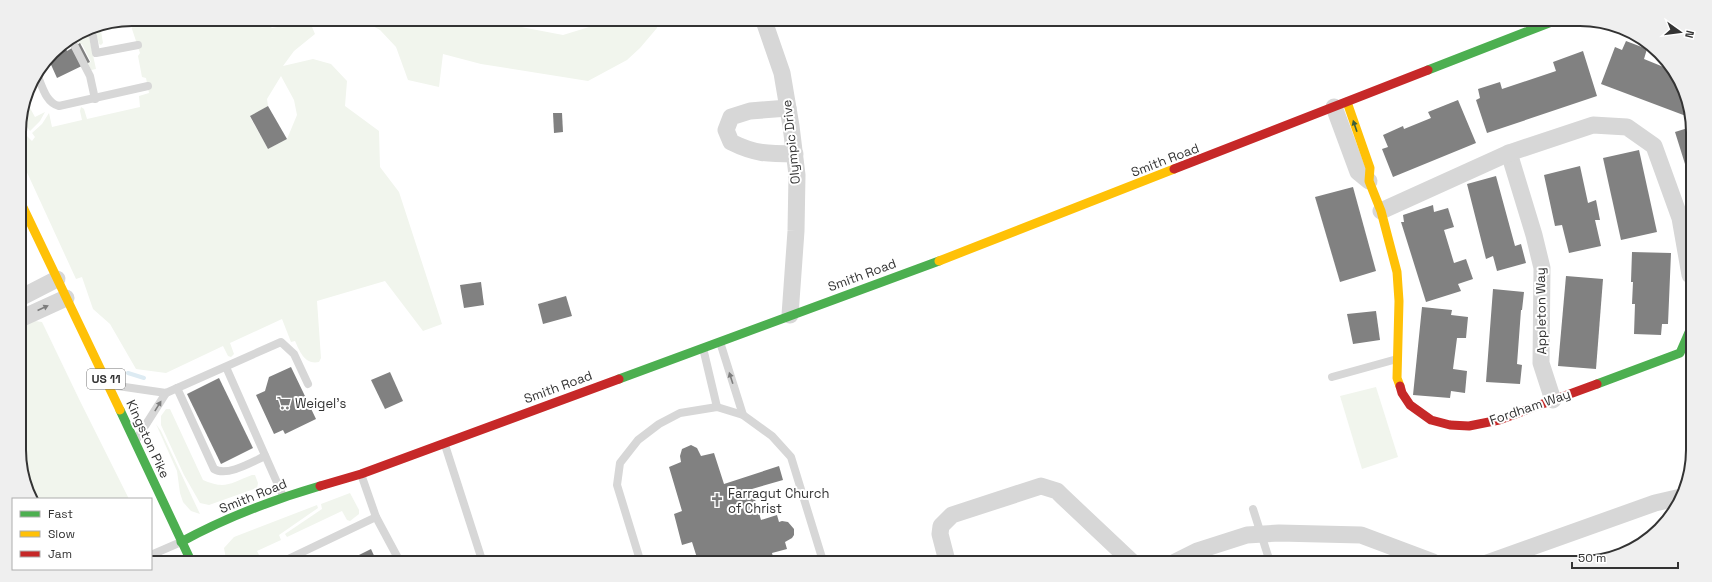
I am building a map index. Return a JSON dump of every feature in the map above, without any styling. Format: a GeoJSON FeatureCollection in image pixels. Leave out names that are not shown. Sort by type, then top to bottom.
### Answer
{"type":"FeatureCollection","features":[{"type":"Feature","properties":{"kind":"street","name":"Olympic Drive"},"geometry":{"type":"LineString","coordinates":[[766,26],[782,73],[797,175],[796,231],[790,315]]}},
{"type":"Feature","properties":{"kind":"street","name":"Smith Road"},"geometry":{"type":"LineString","coordinates":[[181,542],[209,527],[283,497],[361,474],[444,442],[950,257],[1541,26]]}},
{"type":"Feature","properties":{"kind":"street","name":"Fordham Way"},"geometry":{"type":"LineString","coordinates":[[1341,105],[1354,143],[1358,172],[1368,181],[1380,211],[1397,272],[1399,300],[1397,378],[1402,394],[1410,405],[1431,420],[1450,425],[1469,426],[1499,420],[1680,352],[1686,339]]}},
{"type":"Feature","properties":{"kind":"street"},"geometry":{"type":"LineString","coordinates":[[788,108],[750,111],[731,118],[726,130],[731,142],[747,150],[765,154],[795,154]]}},
{"type":"Feature","properties":{"kind":"street"},"geometry":{"type":"LineString","coordinates":[[1380,211],[1509,153],[1593,125],[1627,127],[1654,146],[1680,218],[1686,252]]}},
{"type":"Feature","properties":{"kind":"street","name":"Appleton Way"},"geometry":{"type":"LineString","coordinates":[[1509,153],[1534,235],[1542,268],[1541,362],[1553,400]]}},
{"type":"Feature","properties":{"kind":"street","name":"Kingston Pike"},"geometry":{"type":"LineString","coordinates":[[26,214],[188,556]]}},
{"type":"Feature","properties":{"kind":"street"},"geometry":{"type":"LineString","coordinates":[[26,295],[57,280]]}},
{"type":"Feature","properties":{"kind":"street"},"geometry":{"type":"LineString","coordinates":[[26,316],[66,298]]}},
{"type":"Feature","properties":{"kind":"street"},"geometry":{"type":"LineString","coordinates":[[946,556],[940,534],[941,526],[952,515],[1041,486],[1057,491],[1126,556]]}},
{"type":"Feature","properties":{"kind":"street"},"geometry":{"type":"LineString","coordinates":[[1504,556],[1655,503],[1674,499]]}},
{"type":"Feature","properties":{"kind":"street"},"geometry":{"type":"LineString","coordinates":[[1187,556],[1197,551],[1247,535],[1278,533],[1352,535],[1367,537],[1413,556]]}},
{"type":"Feature","properties":{"kind":"lane"},"geometry":{"type":"LineString","coordinates":[[91,34],[96,52],[138,44]]}},
{"type":"Feature","properties":{"kind":"lane"},"geometry":{"type":"LineString","coordinates":[[74,43],[90,76],[95,99]]}},
{"type":"Feature","properties":{"kind":"lane"},"geometry":{"type":"LineString","coordinates":[[40,80],[48,99],[55,105],[65,106],[148,86]]}},
{"type":"Feature","properties":{"kind":"lane"},"geometry":{"type":"LineString","coordinates":[[720,341],[743,416]]}},
{"type":"Feature","properties":{"kind":"lane"},"geometry":{"type":"LineString","coordinates":[[135,442],[166,393],[281,342],[294,354],[308,384]]}},
{"type":"Feature","properties":{"kind":"lane"},"geometry":{"type":"LineString","coordinates":[[702,347],[718,407]]}},
{"type":"Feature","properties":{"kind":"lane"},"geometry":{"type":"LineString","coordinates":[[1332,377],[1398,359]]}},
{"type":"Feature","properties":{"kind":"lane"},"geometry":{"type":"LineString","coordinates":[[226,367],[283,497]]}},
{"type":"Feature","properties":{"kind":"lane"},"geometry":{"type":"LineString","coordinates":[[108,384],[166,393]]}},
{"type":"Feature","properties":{"kind":"lane"},"geometry":{"type":"LineString","coordinates":[[177,388],[214,469],[219,472],[229,471],[265,456]]}},
{"type":"Feature","properties":{"kind":"lane"},"geometry":{"type":"LineString","coordinates":[[639,556],[617,485],[620,464],[638,440],[659,424],[680,413],[718,407],[743,416],[772,436],[791,457],[821,556]]}},
{"type":"Feature","properties":{"kind":"lane"},"geometry":{"type":"LineString","coordinates":[[444,442],[481,556]]}},
{"type":"Feature","properties":{"kind":"lane"},"geometry":{"type":"LineString","coordinates":[[361,474],[376,517],[396,556]]}},
{"type":"Feature","properties":{"kind":"lane"},"geometry":{"type":"LineString","coordinates":[[1253,509],[1268,556]]}},
{"type":"Feature","properties":{"kind":"lane"},"geometry":{"type":"LineString","coordinates":[[294,556],[376,517]]}},
{"type":"Feature","properties":{"kind":"lane"},"geometry":{"type":"LineString","coordinates":[[152,556],[181,542]]}},
{"type":"Feature","properties":{"kind":"shaded area"},"geometry":{"type":"Polygon","coordinates":[[[131,26],[102,31],[111,28],[131,26]]]}},
{"type":"Feature","properties":{"kind":"shaded area"},"geometry":{"type":"Polygon","coordinates":[[[131,26],[270,26],[272,28],[283,26],[312,27],[315,34],[294,51],[283,66],[313,59],[331,64],[347,81],[345,106],[379,131],[380,167],[399,192],[442,324],[423,331],[385,281],[317,301],[321,358],[319,362],[310,362],[307,360],[295,341],[291,342],[282,319],[230,343],[234,354],[231,357],[228,356],[223,346],[166,373],[136,369],[110,324],[93,309],[82,277],[76,279],[26,170],[26,135],[32,141],[35,137],[32,133],[42,124],[49,113],[52,127],[82,120],[80,111],[81,107],[84,109],[87,119],[140,107],[139,96],[149,93],[146,78],[142,77],[138,56],[140,53],[131,26]],[[281,76],[267,99],[268,106],[250,117],[268,149],[287,139],[297,115],[294,100],[281,76]]]}},
{"type":"Feature","properties":{"kind":"shaded area"},"geometry":{"type":"Polygon","coordinates":[[[373,26],[516,26],[563,35],[592,26],[657,26],[640,48],[627,60],[588,81],[481,64],[443,54],[439,87],[408,80],[396,47],[380,30],[373,26]]]}},
{"type":"Feature","properties":{"kind":"shaded area"},"geometry":{"type":"Polygon","coordinates":[[[101,31],[103,43],[101,45],[99,44],[96,33],[101,31]]]}},
{"type":"Feature","properties":{"kind":"shaded area"},"geometry":{"type":"Polygon","coordinates":[[[88,36],[89,37],[96,69],[91,70],[88,63],[91,62],[82,44],[79,45],[78,41],[88,36]]]}},
{"type":"Feature","properties":{"kind":"shaded area"},"geometry":{"type":"Polygon","coordinates":[[[29,107],[35,117],[45,112],[40,121],[30,131],[26,126],[29,107]]]}},
{"type":"Feature","properties":{"kind":"shaded area"},"geometry":{"type":"Polygon","coordinates":[[[35,321],[42,322],[128,498],[38,498],[28,471],[26,457],[26,324],[35,321]]]}},
{"type":"Feature","properties":{"kind":"shaded area"},"geometry":{"type":"Polygon","coordinates":[[[1376,387],[1398,457],[1362,469],[1340,396],[1376,387]]]}},
{"type":"Feature","properties":{"kind":"shaded area"},"geometry":{"type":"Polygon","coordinates":[[[166,409],[170,409],[203,480],[217,485],[223,485],[255,475],[258,483],[257,488],[209,505],[200,503],[184,475],[161,425],[161,416],[166,409]]]}},
{"type":"Feature","properties":{"kind":"shaded area"},"geometry":{"type":"Polygon","coordinates":[[[156,424],[161,431],[200,514],[191,511],[183,502],[180,493],[177,471],[156,424]]]}},
{"type":"Feature","properties":{"kind":"shaded area"},"geometry":{"type":"Polygon","coordinates":[[[350,493],[359,510],[359,514],[350,521],[347,520],[342,511],[287,537],[285,534],[322,509],[321,504],[350,493]]]}},
{"type":"Feature","properties":{"kind":"shaded area"},"geometry":{"type":"Polygon","coordinates":[[[317,505],[318,508],[279,535],[281,540],[257,551],[260,556],[225,556],[224,548],[234,537],[317,505]]]}},
{"type":"Feature","properties":{"kind":"building"},"geometry":{"type":"Polygon","coordinates":[[[1626,41],[1645,48],[1647,50],[1644,59],[1664,67],[1675,85],[1685,115],[1601,84],[1615,47],[1622,50],[1626,41]]]}},
{"type":"Feature","properties":{"kind":"building"},"geometry":{"type":"Polygon","coordinates":[[[80,43],[90,62],[57,78],[51,64],[62,52],[66,49],[67,51],[80,43]]]}},
{"type":"Feature","properties":{"kind":"building"},"geometry":{"type":"Polygon","coordinates":[[[1583,51],[1597,96],[1487,133],[1476,100],[1480,98],[1478,89],[1500,82],[1502,89],[1556,71],[1553,62],[1583,51]]]}},
{"type":"Feature","properties":{"kind":"building"},"geometry":{"type":"Polygon","coordinates":[[[1458,100],[1476,143],[1393,177],[1382,149],[1388,147],[1383,135],[1403,126],[1404,129],[1431,118],[1428,112],[1458,100]]]}},
{"type":"Feature","properties":{"kind":"building"},"geometry":{"type":"Polygon","coordinates":[[[268,106],[287,139],[268,149],[250,116],[268,106]]]}},
{"type":"Feature","properties":{"kind":"building"},"geometry":{"type":"Polygon","coordinates":[[[553,113],[562,113],[563,132],[554,133],[553,113]]]}},
{"type":"Feature","properties":{"kind":"building"},"geometry":{"type":"Polygon","coordinates":[[[1686,129],[1686,167],[1675,132],[1686,129]]]}},
{"type":"Feature","properties":{"kind":"building"},"geometry":{"type":"Polygon","coordinates":[[[1639,150],[1657,232],[1621,240],[1603,158],[1639,150]]]}},
{"type":"Feature","properties":{"kind":"building"},"geometry":{"type":"Polygon","coordinates":[[[1580,166],[1588,203],[1596,200],[1600,220],[1595,220],[1601,246],[1569,253],[1562,225],[1555,226],[1544,175],[1580,166]]]}},
{"type":"Feature","properties":{"kind":"building"},"geometry":{"type":"Polygon","coordinates":[[[1496,176],[1515,246],[1521,244],[1526,263],[1497,271],[1493,256],[1486,259],[1467,184],[1496,176]]]}},
{"type":"Feature","properties":{"kind":"building"},"geometry":{"type":"Polygon","coordinates":[[[1353,187],[1376,271],[1340,282],[1315,197],[1353,187]]]}},
{"type":"Feature","properties":{"kind":"building"},"geometry":{"type":"Polygon","coordinates":[[[1433,205],[1434,212],[1448,208],[1454,227],[1444,230],[1454,263],[1466,259],[1473,279],[1458,284],[1461,291],[1426,302],[1401,222],[1404,222],[1403,215],[1433,205]]]}},
{"type":"Feature","properties":{"kind":"building"},"geometry":{"type":"Polygon","coordinates":[[[1632,252],[1671,253],[1668,324],[1662,324],[1661,335],[1634,334],[1635,304],[1632,304],[1633,282],[1631,282],[1632,252]]]}},
{"type":"Feature","properties":{"kind":"building"},"geometry":{"type":"Polygon","coordinates":[[[1566,276],[1603,279],[1596,369],[1558,366],[1566,276]]]}},
{"type":"Feature","properties":{"kind":"building"},"geometry":{"type":"Polygon","coordinates":[[[481,282],[484,305],[464,308],[460,285],[481,282]]]}},
{"type":"Feature","properties":{"kind":"building"},"geometry":{"type":"Polygon","coordinates":[[[1493,289],[1524,292],[1521,310],[1517,364],[1522,365],[1520,384],[1486,382],[1493,289]]]}},
{"type":"Feature","properties":{"kind":"building"},"geometry":{"type":"Polygon","coordinates":[[[566,296],[572,316],[543,324],[538,304],[566,296]]]}},
{"type":"Feature","properties":{"kind":"building"},"geometry":{"type":"Polygon","coordinates":[[[1422,307],[1452,310],[1451,315],[1468,317],[1466,338],[1457,338],[1453,369],[1467,371],[1465,393],[1451,391],[1450,398],[1413,395],[1422,307]]]}},
{"type":"Feature","properties":{"kind":"building"},"geometry":{"type":"Polygon","coordinates":[[[1376,311],[1380,340],[1353,344],[1347,314],[1376,311]]]}},
{"type":"Feature","properties":{"kind":"building","name":"Weigel's"},"geometry":{"type":"Polygon","coordinates":[[[291,367],[316,419],[285,434],[283,430],[274,434],[256,395],[265,391],[269,377],[291,367]]]}},
{"type":"Feature","properties":{"kind":"building"},"geometry":{"type":"Polygon","coordinates":[[[390,372],[403,401],[385,409],[371,380],[390,372]]]}},
{"type":"Feature","properties":{"kind":"building"},"geometry":{"type":"Polygon","coordinates":[[[219,378],[253,448],[221,464],[187,394],[219,378]]]}},
{"type":"Feature","properties":{"kind":"building","name":"Farragut Church of Christ"},"geometry":{"type":"Polygon","coordinates":[[[691,445],[697,448],[701,456],[714,453],[724,484],[779,466],[783,480],[752,489],[761,520],[777,515],[779,522],[788,522],[794,529],[794,535],[792,538],[785,542],[787,549],[772,553],[773,556],[696,556],[692,542],[682,545],[674,514],[682,511],[669,467],[681,462],[680,456],[682,449],[691,445]]]}},
{"type":"Feature","properties":{"kind":"building"},"geometry":{"type":"Polygon","coordinates":[[[371,549],[374,556],[357,556],[371,549]]]}},
{"type":"Feature","properties":{"kind":"waterway"},"geometry":{"type":"LineString","coordinates":[[128,373],[144,378]]}},
{"type":"Feature","properties":{"kind":"traffic: fast"},"geometry":{"type":"LineString","coordinates":[[1428,70],[1541,26]]}},
{"type":"Feature","properties":{"kind":"traffic: fast"},"geometry":{"type":"LineString","coordinates":[[619,379],[939,261]]}},
{"type":"Feature","properties":{"kind":"traffic: fast"},"geometry":{"type":"LineString","coordinates":[[1597,384],[1680,353],[1686,339]]}},
{"type":"Feature","properties":{"kind":"traffic: fast"},"geometry":{"type":"LineString","coordinates":[[120,410],[189,556]]}},
{"type":"Feature","properties":{"kind":"traffic: fast"},"geometry":{"type":"LineString","coordinates":[[181,542],[249,510],[320,486]]}},
{"type":"Feature","properties":{"kind":"traffic: slow"},"geometry":{"type":"LineString","coordinates":[[1347,102],[1370,168],[1369,181],[1381,211],[1397,272],[1399,301],[1397,378],[1400,386]]}},
{"type":"Feature","properties":{"kind":"traffic: slow"},"geometry":{"type":"LineString","coordinates":[[939,261],[1174,169]]}},
{"type":"Feature","properties":{"kind":"traffic: slow"},"geometry":{"type":"LineString","coordinates":[[26,214],[120,410]]}},
{"type":"Feature","properties":{"kind":"traffic: jam"},"geometry":{"type":"LineString","coordinates":[[1174,169],[1428,70]]}},
{"type":"Feature","properties":{"kind":"traffic: jam"},"geometry":{"type":"LineString","coordinates":[[320,486],[361,474],[619,379]]}},
{"type":"Feature","properties":{"kind":"traffic: jam"},"geometry":{"type":"LineString","coordinates":[[1400,386],[1402,393],[1410,405],[1431,420],[1450,425],[1469,426],[1499,420],[1597,384]]}},
{"type":"Feature","properties":{"kind":"place","name":"Weigel's"},"geometry":{"type":"Point","coordinates":[284,403]}},
{"type":"Feature","properties":{"kind":"place","name":"Farragut Church of Christ"},"geometry":{"type":"Point","coordinates":[717,500]}}]}
